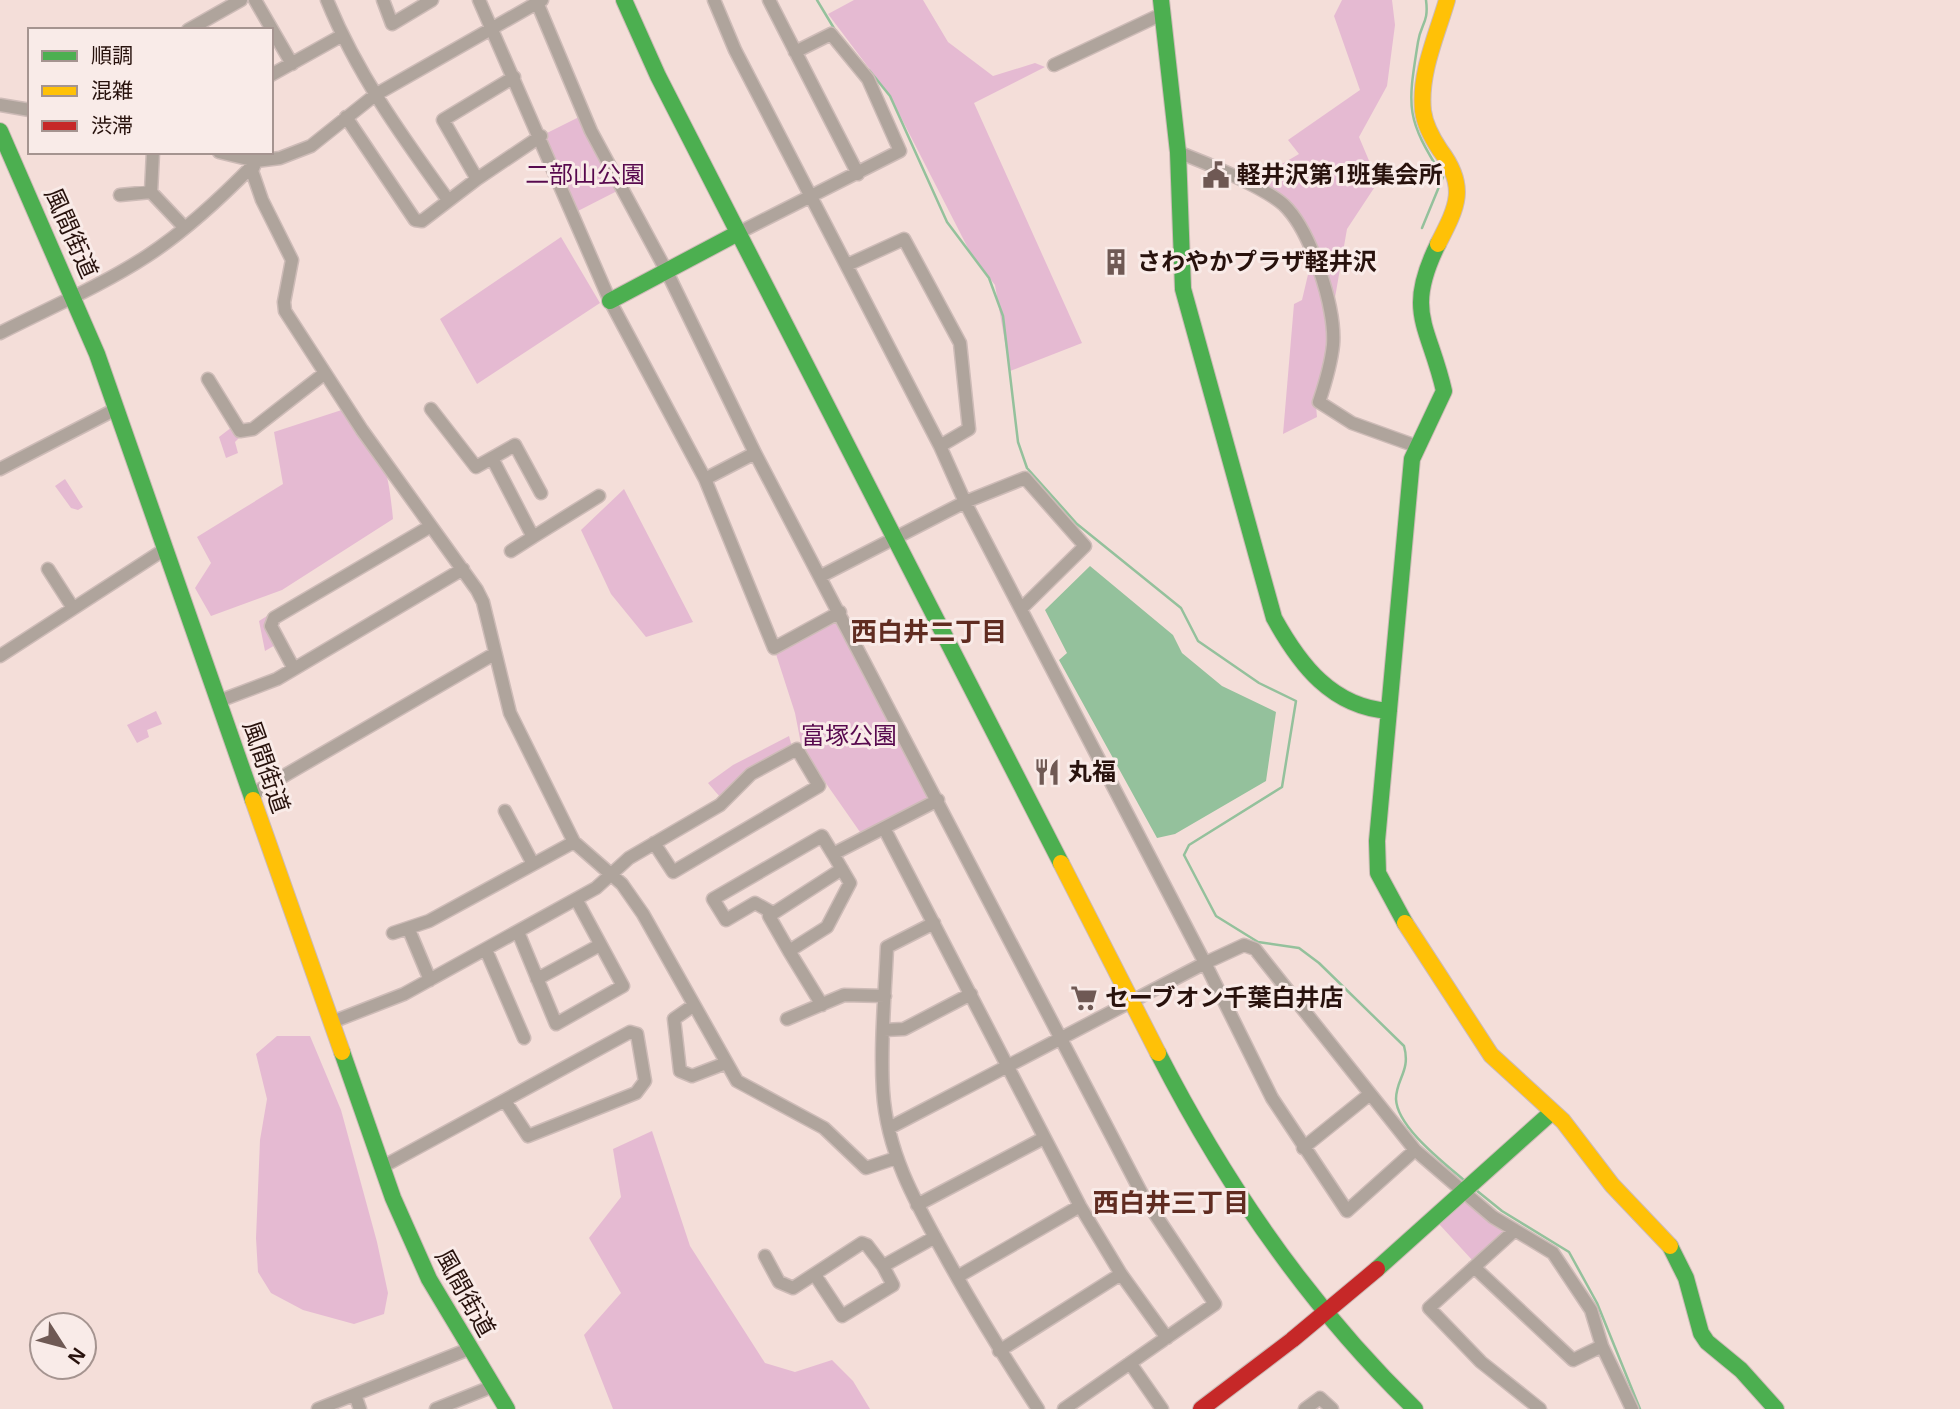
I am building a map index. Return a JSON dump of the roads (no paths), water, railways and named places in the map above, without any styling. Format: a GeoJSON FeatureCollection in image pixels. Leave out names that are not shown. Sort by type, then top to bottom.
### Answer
{"type":"FeatureCollection","features":[{"type":"Feature","properties":{"kind":"street"},"geometry":{"type":"LineString","coordinates":[[192,28],[241,0]]}},
{"type":"Feature","properties":{"kind":"street"},"geometry":{"type":"LineString","coordinates":[[255,0],[271,28]]}},
{"type":"Feature","properties":{"kind":"street"},"geometry":{"type":"LineString","coordinates":[[327,0],[341,36],[375,95],[448,201]]}},
{"type":"Feature","properties":{"kind":"street"},"geometry":{"type":"LineString","coordinates":[[383,0],[392,24],[432,0]]}},
{"type":"Feature","properties":{"kind":"street"},"geometry":{"type":"LineString","coordinates":[[479,0],[489,27],[541,136],[572,218],[610,301],[705,479],[774,648],[840,612]]}},
{"type":"Feature","properties":{"kind":"street"},"geometry":{"type":"LineString","coordinates":[[624,0],[658,76],[1184,1104],[1242,1203],[1324,1314],[1415,1409]]}},
{"type":"Feature","properties":{"kind":"street"},"geometry":{"type":"LineString","coordinates":[[714,0],[735,50],[1272,1098],[1347,1211],[1415,1150]]}},
{"type":"Feature","properties":{"kind":"street"},"geometry":{"type":"LineString","coordinates":[[769,0],[858,174]]}},
{"type":"Feature","properties":{"kind":"street"},"geometry":{"type":"LineString","coordinates":[[1447,0],[1427,69],[1425,113],[1430,133],[1453,169],[1458,192],[1425,276],[1419,300],[1422,320],[1444,391],[1441,403],[1416,446],[1377,841],[1376,857],[1382,887],[1492,1055],[1573,1133],[1612,1185],[1672,1248],[1686,1278],[1701,1333],[1707,1342],[1741,1370],[1776,1409]]}},
{"type":"Feature","properties":{"kind":"street"},"geometry":{"type":"LineString","coordinates":[[227,154],[256,161],[280,158],[311,146],[375,95],[538,1],[591,131],[667,272],[755,453],[1143,1196],[1215,1304],[1064,1409]]}},
{"type":"Feature","properties":{"kind":"street"},"geometry":{"type":"LineString","coordinates":[[1054,65],[1162,7],[1178,152],[1183,289],[1274,618],[1300,662],[1359,708],[1389,711]]}},
{"type":"Feature","properties":{"kind":"street"},"geometry":{"type":"LineString","coordinates":[[273,31],[292,64]]}},
{"type":"Feature","properties":{"kind":"street"},"geometry":{"type":"LineString","coordinates":[[610,301],[900,152],[868,79],[831,34],[795,52]]}},
{"type":"Feature","properties":{"kind":"street"},"geometry":{"type":"LineString","coordinates":[[273,74],[341,36]]}},
{"type":"Feature","properties":{"kind":"street"},"geometry":{"type":"LineString","coordinates":[[477,179],[443,120],[514,77]]}},
{"type":"Feature","properties":{"kind":"street"},"geometry":{"type":"LineString","coordinates":[[0,105],[28,110]]}},
{"type":"Feature","properties":{"kind":"street"},"geometry":{"type":"LineString","coordinates":[[346,117],[415,220],[422,221],[477,179],[541,136]]}},
{"type":"Feature","properties":{"kind":"street","name":"風間街道"},"geometry":{"type":"LineString","coordinates":[[0,131],[75,298],[117,409],[382,1167],[415,1251],[491,1387],[507,1409]]}},
{"type":"Feature","properties":{"kind":"street"},"geometry":{"type":"LineString","coordinates":[[1178,152],[1215,166],[1284,205],[1318,266],[1333,326],[1328,374],[1319,402],[1352,423],[1416,446]]}},
{"type":"Feature","properties":{"kind":"street"},"geometry":{"type":"LineString","coordinates":[[153,154],[151,192],[184,227]]}},
{"type":"Feature","properties":{"kind":"street"},"geometry":{"type":"LineString","coordinates":[[0,333],[75,298],[144,258],[184,227],[256,161]]}},
{"type":"Feature","properties":{"kind":"street"},"geometry":{"type":"LineString","coordinates":[[256,161],[252,171],[262,200],[292,260],[285,290],[285,311],[325,373],[463,569],[483,603],[494,654],[516,728],[574,842],[611,874],[643,914],[737,1081],[824,1128],[866,1168],[896,1158]]}},
{"type":"Feature","properties":{"kind":"street"},"geometry":{"type":"LineString","coordinates":[[120,195],[151,192]]}},
{"type":"Feature","properties":{"kind":"street"},"geometry":{"type":"LineString","coordinates":[[847,265],[904,239],[960,343],[969,429],[940,446]]}},
{"type":"Feature","properties":{"kind":"street"},"geometry":{"type":"LineString","coordinates":[[208,379],[240,431],[253,429],[325,373]]}},
{"type":"Feature","properties":{"kind":"street"},"geometry":{"type":"LineString","coordinates":[[0,468],[117,409]]}},
{"type":"Feature","properties":{"kind":"street"},"geometry":{"type":"LineString","coordinates":[[430,410],[476,467],[515,444],[541,492]]}},
{"type":"Feature","properties":{"kind":"street"},"geometry":{"type":"LineString","coordinates":[[705,479],[755,453]]}},
{"type":"Feature","properties":{"kind":"street"},"geometry":{"type":"LineString","coordinates":[[492,458],[533,537]]}},
{"type":"Feature","properties":{"kind":"street"},"geometry":{"type":"LineString","coordinates":[[821,576],[965,502],[1025,478],[1085,546],[1022,608]]}},
{"type":"Feature","properties":{"kind":"street"},"geometry":{"type":"LineString","coordinates":[[511,551],[598,496]]}},
{"type":"Feature","properties":{"kind":"street"},"geometry":{"type":"LineString","coordinates":[[294,669],[271,625],[274,618],[431,526]]}},
{"type":"Feature","properties":{"kind":"street"},"geometry":{"type":"LineString","coordinates":[[0,656],[165,549]]}},
{"type":"Feature","properties":{"kind":"street"},"geometry":{"type":"LineString","coordinates":[[48,569],[72,608]]}},
{"type":"Feature","properties":{"kind":"street"},"geometry":{"type":"LineString","coordinates":[[219,701],[294,669],[463,569]]}},
{"type":"Feature","properties":{"kind":"street"},"geometry":{"type":"LineString","coordinates":[[251,795],[494,654]]}},
{"type":"Feature","properties":{"kind":"street"},"geometry":{"type":"LineString","coordinates":[[332,1022],[404,994],[576,900],[629,858],[654,843],[720,805],[751,774],[797,749],[819,786],[673,872],[654,843]]}},
{"type":"Feature","properties":{"kind":"street"},"geometry":{"type":"LineString","coordinates":[[833,854],[938,800]]}},
{"type":"Feature","properties":{"kind":"street"},"geometry":{"type":"LineString","coordinates":[[505,811],[533,864]]}},
{"type":"Feature","properties":{"kind":"street"},"geometry":{"type":"LineString","coordinates":[[884,828],[1080,1206],[1121,1274],[1167,1338]]}},
{"type":"Feature","properties":{"kind":"street"},"geometry":{"type":"LineString","coordinates":[[773,913],[755,903],[726,920],[713,899],[822,836],[850,883],[827,927],[789,951]]}},
{"type":"Feature","properties":{"kind":"street"},"geometry":{"type":"LineString","coordinates":[[393,933],[409,930],[574,842]]}},
{"type":"Feature","properties":{"kind":"street"},"geometry":{"type":"LineString","coordinates":[[822,1005],[769,916],[842,869]]}},
{"type":"Feature","properties":{"kind":"street"},"geometry":{"type":"LineString","coordinates":[[518,932],[556,1024],[622,986],[576,900]]}},
{"type":"Feature","properties":{"kind":"street"},"geometry":{"type":"LineString","coordinates":[[934,923],[887,947],[883,1091],[889,1128],[896,1158],[917,1205],[999,1351],[1038,1409]]}},
{"type":"Feature","properties":{"kind":"street"},"geometry":{"type":"LineString","coordinates":[[409,930],[430,980]]}},
{"type":"Feature","properties":{"kind":"street"},"geometry":{"type":"LineString","coordinates":[[537,979],[600,945]]}},
{"type":"Feature","properties":{"kind":"street"},"geometry":{"type":"LineString","coordinates":[[889,1128],[1205,963],[1244,945],[1255,948],[1415,1150],[1468,1187],[1515,1230],[1553,1253],[1591,1310],[1602,1346],[1632,1409]]}},
{"type":"Feature","properties":{"kind":"street"},"geometry":{"type":"LineString","coordinates":[[486,950],[524,1038]]}},
{"type":"Feature","properties":{"kind":"street"},"geometry":{"type":"LineString","coordinates":[[884,1030],[904,1029],[971,994]]}},
{"type":"Feature","properties":{"kind":"street"},"geometry":{"type":"LineString","coordinates":[[787,1018],[844,995],[885,996]]}},
{"type":"Feature","properties":{"kind":"street"},"geometry":{"type":"LineString","coordinates":[[694,1005],[674,1019],[680,1070],[692,1076],[726,1063]]}},
{"type":"Feature","properties":{"kind":"street"},"geometry":{"type":"LineString","coordinates":[[382,1167],[630,1032],[637,1034],[645,1081],[636,1093],[528,1136],[505,1101]]}},
{"type":"Feature","properties":{"kind":"street"},"geometry":{"type":"LineString","coordinates":[[1303,1148],[1370,1094]]}},
{"type":"Feature","properties":{"kind":"street"},"geometry":{"type":"LineString","coordinates":[[1201,1409],[1264,1365],[1552,1112]]}},
{"type":"Feature","properties":{"kind":"street"},"geometry":{"type":"LineString","coordinates":[[917,1205],[1044,1138]]}},
{"type":"Feature","properties":{"kind":"street"},"geometry":{"type":"LineString","coordinates":[[957,1277],[1080,1206]]}},
{"type":"Feature","properties":{"kind":"street"},"geometry":{"type":"LineString","coordinates":[[1515,1230],[1429,1308],[1481,1362],[1540,1409]]}},
{"type":"Feature","properties":{"kind":"street"},"geometry":{"type":"LineString","coordinates":[[883,1266],[935,1237]]}},
{"type":"Feature","properties":{"kind":"street"},"geometry":{"type":"LineString","coordinates":[[765,1256],[779,1282],[793,1288],[862,1243],[867,1245],[883,1266],[893,1285],[842,1316],[815,1275]]}},
{"type":"Feature","properties":{"kind":"street"},"geometry":{"type":"LineString","coordinates":[[1474,1267],[1573,1360],[1602,1346]]}},
{"type":"Feature","properties":{"kind":"street"},"geometry":{"type":"LineString","coordinates":[[999,1351],[1121,1274]]}},
{"type":"Feature","properties":{"kind":"street"},"geometry":{"type":"LineString","coordinates":[[318,1409],[469,1349]]}},
{"type":"Feature","properties":{"kind":"street"},"geometry":{"type":"LineString","coordinates":[[1130,1363],[1162,1409]]}},
{"type":"Feature","properties":{"kind":"street"},"geometry":{"type":"LineString","coordinates":[[436,1409],[491,1387]]}},
{"type":"Feature","properties":{"kind":"street"},"geometry":{"type":"LineString","coordinates":[[355,1395],[360,1409]]}},
{"type":"Feature","properties":{"kind":"street"},"geometry":{"type":"LineString","coordinates":[[1305,1409],[1320,1398],[1332,1409]]}},
{"type":"Feature","properties":{"kind":"waterway"},"geometry":{"type":"LineString","coordinates":[[817,0],[835,30]]}},
{"type":"Feature","properties":{"kind":"waterway"},"geometry":{"type":"LineString","coordinates":[[1422,228],[1443,177],[1422,141],[1411,99],[1418,42],[1426,18],[1426,0]]}},
{"type":"Feature","properties":{"kind":"waterway"},"geometry":{"type":"LineString","coordinates":[[869,70],[890,96],[947,222],[989,278],[1003,316],[1018,442],[1027,468],[1077,524],[1181,608],[1198,641],[1259,683],[1296,701],[1282,787],[1189,845],[1184,855],[1216,916],[1258,942],[1299,948],[1319,963],[1404,1046],[1406,1062],[1398,1086],[1398,1110],[1412,1132],[1465,1181]]}},
{"type":"Feature","properties":{"kind":"waterway"},"geometry":{"type":"LineString","coordinates":[[1476,1190],[1502,1211],[1569,1252],[1597,1303],[1640,1409]]}},
{"type":"Feature","properties":{"kind":"place","name":"軽井沢第1班集会所"},"geometry":{"type":"Point","coordinates":[1216,175]}},
{"type":"Feature","properties":{"kind":"place","name":"さわやかプラザ軽井沢"},"geometry":{"type":"Point","coordinates":[1116,262]}},
{"type":"Feature","properties":{"kind":"place","name":"丸福"},"geometry":{"type":"Point","coordinates":[1047,772]}},
{"type":"Feature","properties":{"kind":"place","name":"セーブオン千葉白井店"},"geometry":{"type":"Point","coordinates":[1084,998]}},
{"type":"Feature","properties":{"kind":"district","name":"西白井二丁目"},"geometry":{"type":"Point","coordinates":[929,632]}},
{"type":"Feature","properties":{"kind":"district","name":"西白井三丁目"},"geometry":{"type":"Point","coordinates":[1171,1203]}},
{"type":"Feature","properties":{"kind":"park label","name":"二部山公園"},"geometry":{"type":"Point","coordinates":[585,175]}},
{"type":"Feature","properties":{"kind":"park label","name":"富塚公園"},"geometry":{"type":"Point","coordinates":[849,736]}}]}
